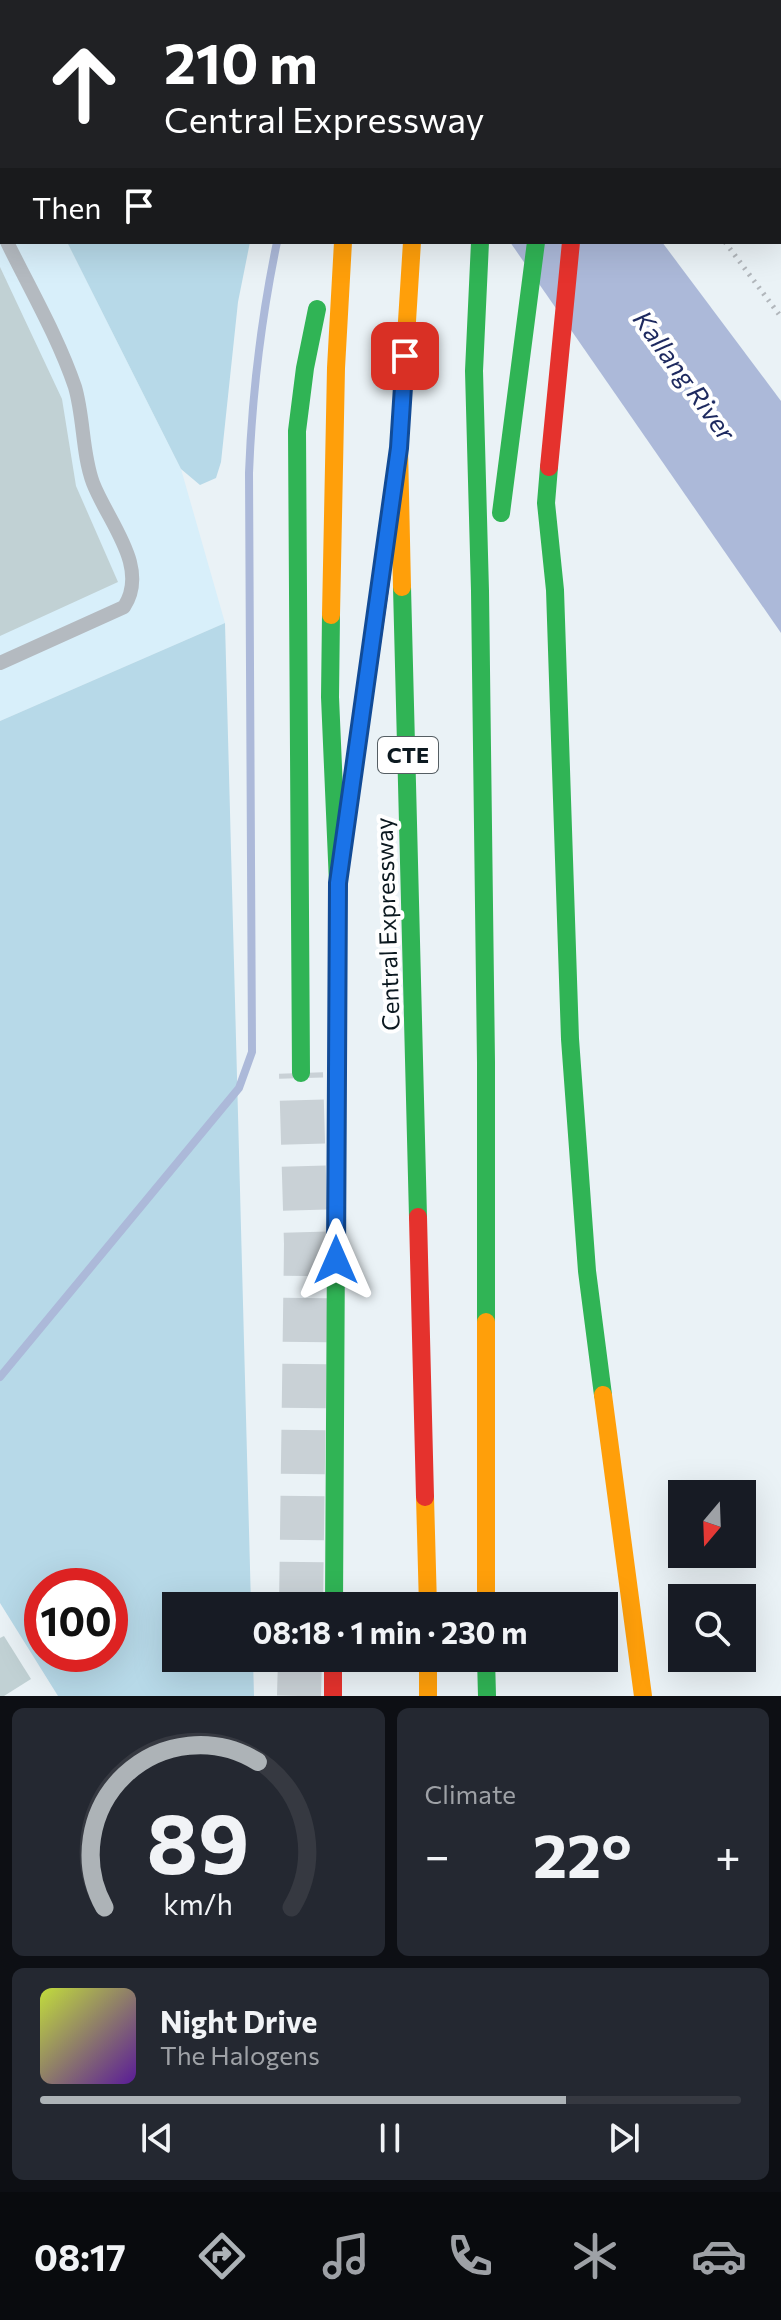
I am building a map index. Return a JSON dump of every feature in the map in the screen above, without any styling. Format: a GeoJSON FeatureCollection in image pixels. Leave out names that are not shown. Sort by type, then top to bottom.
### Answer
{"type":"FeatureCollection","features":[{"type":"Feature","properties":{"kind":"highway"},"geometry":{"type":"LineString","coordinates":[[301,1073],[297,431],[305,368],[331,244]]}},
{"type":"Feature","properties":{"kind":"highway"},"geometry":{"type":"LineString","coordinates":[[334,1592],[338,883],[330,697],[336,368],[343,244]]}},
{"type":"Feature","properties":{"kind":"highway","name":"Central Expressway"},"geometry":{"type":"LineString","coordinates":[[412,244],[399,448],[428,1592]]}},
{"type":"Feature","properties":{"kind":"highway"},"geometry":{"type":"LineString","coordinates":[[480,244],[474,371],[486,1062],[486,1592]]}},
{"type":"Feature","properties":{"kind":"highway"},"geometry":{"type":"LineString","coordinates":[[481,678],[519,356],[536,244]]}},
{"type":"Feature","properties":{"kind":"highway"},"geometry":{"type":"LineString","coordinates":[[571,244],[546,503],[555,590],[570,1039],[587,1271],[643,1696]]}},
{"type":"Feature","properties":{"kind":"highway"},"geometry":{"type":"LineString","coordinates":[[338,883],[399,448]]}},
{"type":"Feature","properties":{"kind":"highway"},"geometry":{"type":"LineString","coordinates":[[555,590],[566,523]]}},
{"type":"Feature","properties":{"kind":"highway"},"geometry":{"type":"LineString","coordinates":[[333,1672],[333,1696]]}},
{"type":"Feature","properties":{"kind":"highway"},"geometry":{"type":"LineString","coordinates":[[428,1672],[428,1696]]}},
{"type":"Feature","properties":{"kind":"highway"},"geometry":{"type":"LineString","coordinates":[[486,1672],[487,1696]]}},
{"type":"Feature","properties":{"kind":"lane"},"geometry":{"type":"LineString","coordinates":[[0,663],[124,607],[132,594],[134,577],[130,561],[92,481],[76,390],[8,244]]}},
{"type":"Feature","properties":{"kind":"path"},"geometry":{"type":"LineString","coordinates":[[726,244],[781,317]]}},
{"type":"Feature","properties":{"kind":"shaded area"},"geometry":{"type":"Polygon","coordinates":[[[0,244],[68,244],[181,469],[225,623],[0,721],[0,244]]]}},
{"type":"Feature","properties":{"kind":"shaded area"},"geometry":{"type":"Polygon","coordinates":[[[68,244],[250,244],[238,302],[221,462],[216,478],[200,485],[181,469],[68,244]]]}},
{"type":"Feature","properties":{"kind":"shaded area"},"geometry":{"type":"Polygon","coordinates":[[[225,623],[251,1592],[162,1592],[162,1672],[253,1672],[254,1696],[58,1696],[43,1672],[128,1672],[128,1568],[24,1568],[24,1641],[0,1603],[0,721],[225,623]]]}},
{"type":"Feature","properties":{"kind":"water","name":"Kallang River"},"geometry":{"type":"Polygon","coordinates":[[[511,244],[663,244],[781,401],[781,633],[511,244]]]}},
{"type":"Feature","properties":{"kind":"building"},"geometry":{"type":"Polygon","coordinates":[[[0,267],[62,399],[76,486],[118,582],[0,636],[0,267]]]}},
{"type":"Feature","properties":{"kind":"building"},"geometry":{"type":"Polygon","coordinates":[[[4,1636],[31,1679],[4,1696],[0,1696],[0,1638],[4,1636]]]}},
{"type":"Feature","properties":{"kind":"waterway"},"geometry":{"type":"LineString","coordinates":[[0,1377],[239,1088],[252,1052],[249,473],[258,357],[277,244]]}},
{"type":"Feature","properties":{"kind":"tunnel"},"geometry":{"type":"LineString","coordinates":[[301,1073],[306,1244],[301,1592]]}},
{"type":"Feature","properties":{"kind":"tunnel"},"geometry":{"type":"LineString","coordinates":[[299,1696],[300,1672]]}},
{"type":"Feature","properties":{"kind":"traffic: fast"},"geometry":{"type":"LineString","coordinates":[[480,244],[474,371],[486,1062],[486,1322]]}},
{"type":"Feature","properties":{"kind":"traffic: fast"},"geometry":{"type":"LineString","coordinates":[[501,513],[536,244]]}},
{"type":"Feature","properties":{"kind":"traffic: fast"},"geometry":{"type":"LineString","coordinates":[[301,1073],[297,431],[317,309]]}},
{"type":"Feature","properties":{"kind":"traffic: fast"},"geometry":{"type":"LineString","coordinates":[[549,467],[546,503],[555,590],[570,1039],[587,1271],[603,1395]]}},
{"type":"Feature","properties":{"kind":"traffic: fast"},"geometry":{"type":"LineString","coordinates":[[402,587],[418,1217]]}},
{"type":"Feature","properties":{"kind":"traffic: fast"},"geometry":{"type":"LineString","coordinates":[[331,615],[330,697],[338,883],[334,1592]]}},
{"type":"Feature","properties":{"kind":"traffic: fast"},"geometry":{"type":"LineString","coordinates":[[486,1672],[487,1696]]}},
{"type":"Feature","properties":{"kind":"traffic: slow"},"geometry":{"type":"LineString","coordinates":[[331,615],[336,368],[343,244]]}},
{"type":"Feature","properties":{"kind":"traffic: slow"},"geometry":{"type":"LineString","coordinates":[[402,587],[399,448],[412,244]]}},
{"type":"Feature","properties":{"kind":"traffic: slow"},"geometry":{"type":"LineString","coordinates":[[486,1322],[486,1592]]}},
{"type":"Feature","properties":{"kind":"traffic: slow"},"geometry":{"type":"LineString","coordinates":[[603,1395],[643,1696]]}},
{"type":"Feature","properties":{"kind":"traffic: slow"},"geometry":{"type":"LineString","coordinates":[[425,1497],[428,1592]]}},
{"type":"Feature","properties":{"kind":"traffic: slow"},"geometry":{"type":"LineString","coordinates":[[428,1672],[428,1696]]}},
{"type":"Feature","properties":{"kind":"traffic: jam"},"geometry":{"type":"LineString","coordinates":[[549,467],[571,244]]}},
{"type":"Feature","properties":{"kind":"traffic: jam"},"geometry":{"type":"LineString","coordinates":[[353,775],[382,574]]}},
{"type":"Feature","properties":{"kind":"traffic: jam"},"geometry":{"type":"LineString","coordinates":[[418,1217],[425,1497]]}},
{"type":"Feature","properties":{"kind":"traffic: jam"},"geometry":{"type":"LineString","coordinates":[[333,1672],[333,1696]]}},
{"type":"Feature","properties":{"kind":"route"},"geometry":{"type":"LineString","coordinates":[[336,1260],[338,883],[399,448],[405,356]]}}]}
